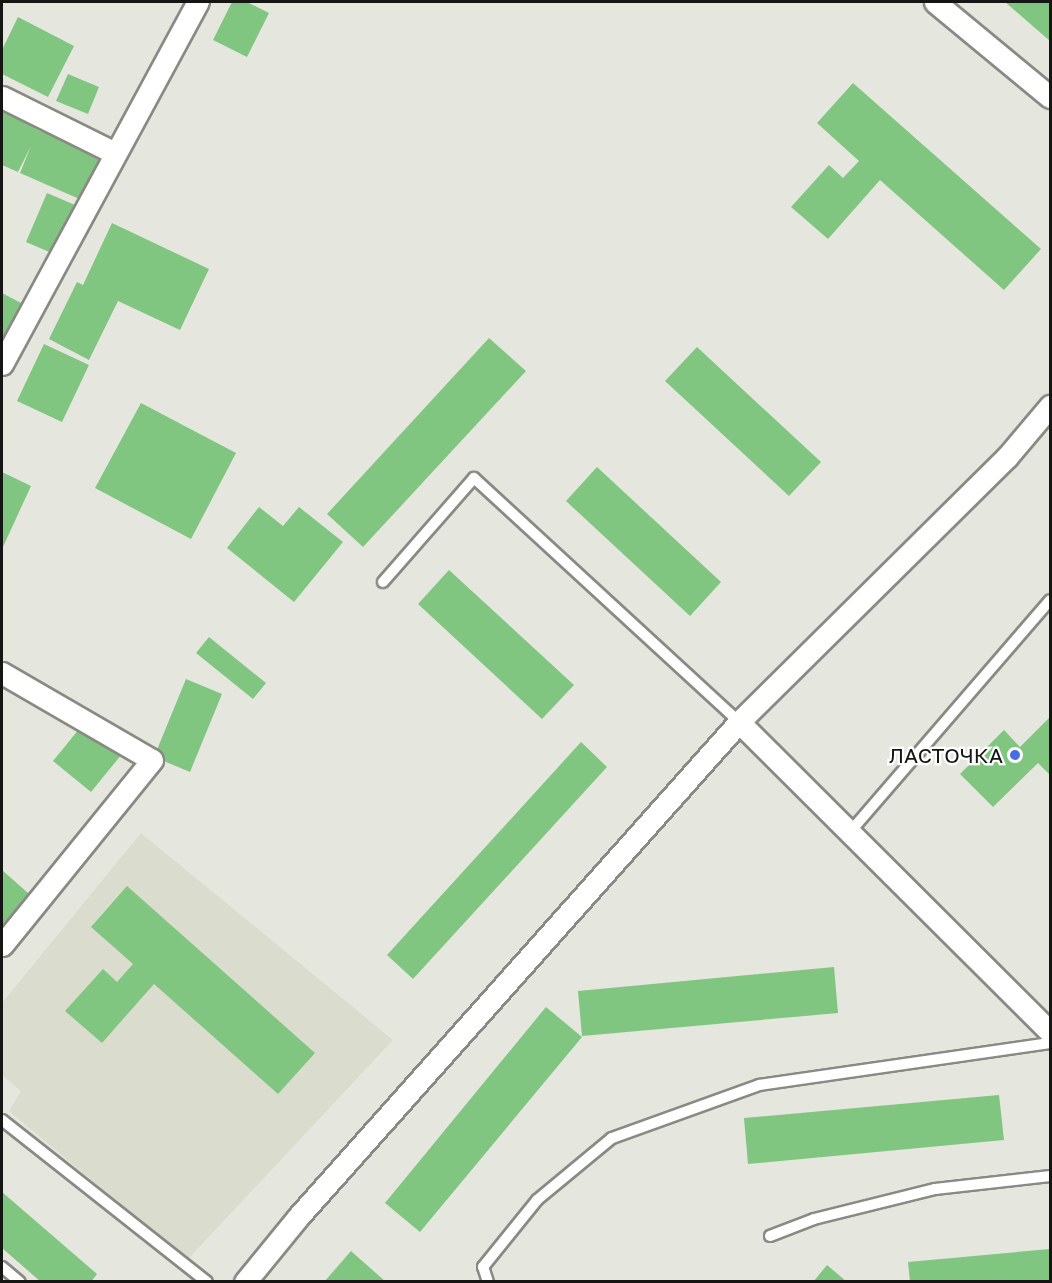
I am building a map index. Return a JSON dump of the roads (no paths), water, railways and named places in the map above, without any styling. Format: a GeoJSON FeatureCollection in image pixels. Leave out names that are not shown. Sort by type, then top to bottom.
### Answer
{"type":"FeatureCollection","features":[{"type":"Feature","properties":{"kind":"street"},"geometry":{"type":"LineString","coordinates":[[2,364],[198,2]]}},
{"type":"Feature","properties":{"kind":"street"},"geometry":{"type":"LineString","coordinates":[[935,2],[1050,97]]}},
{"type":"Feature","properties":{"kind":"street"},"geometry":{"type":"LineString","coordinates":[[2,97],[115,153]]}},
{"type":"Feature","properties":{"kind":"street"},"geometry":{"type":"LineString","coordinates":[[244,1281],[306,1208],[739,722],[1007,457],[1050,406]]}},
{"type":"Feature","properties":{"kind":"street"},"geometry":{"type":"LineString","coordinates":[[2,673],[152,760],[2,945]]}},
{"type":"Feature","properties":{"kind":"street"},"geometry":{"type":"LineString","coordinates":[[739,722],[1050,1032]]}},
{"type":"Feature","properties":{"kind":"lane"},"geometry":{"type":"LineString","coordinates":[[383,582],[474,478],[739,722]]}},
{"type":"Feature","properties":{"kind":"lane"},"geometry":{"type":"LineString","coordinates":[[850,832],[1050,600]]}},
{"type":"Feature","properties":{"kind":"lane"},"geometry":{"type":"LineString","coordinates":[[488,1281],[483,1266],[537,1200],[612,1138],[759,1085],[1050,1043]]}},
{"type":"Feature","properties":{"kind":"lane"},"geometry":{"type":"LineString","coordinates":[[2,1120],[207,1281]]}},
{"type":"Feature","properties":{"kind":"lane"},"geometry":{"type":"LineString","coordinates":[[770,1236],[814,1219],[935,1189],[1050,1176]]}},
{"type":"Feature","properties":{"kind":"lane"},"geometry":{"type":"LineString","coordinates":[[2,1267],[20,1281]]}},
{"type":"Feature","properties":{"kind":"place","name":"ЛАСТОЧКА"},"geometry":{"type":"Point","coordinates":[1015,755]}}]}
